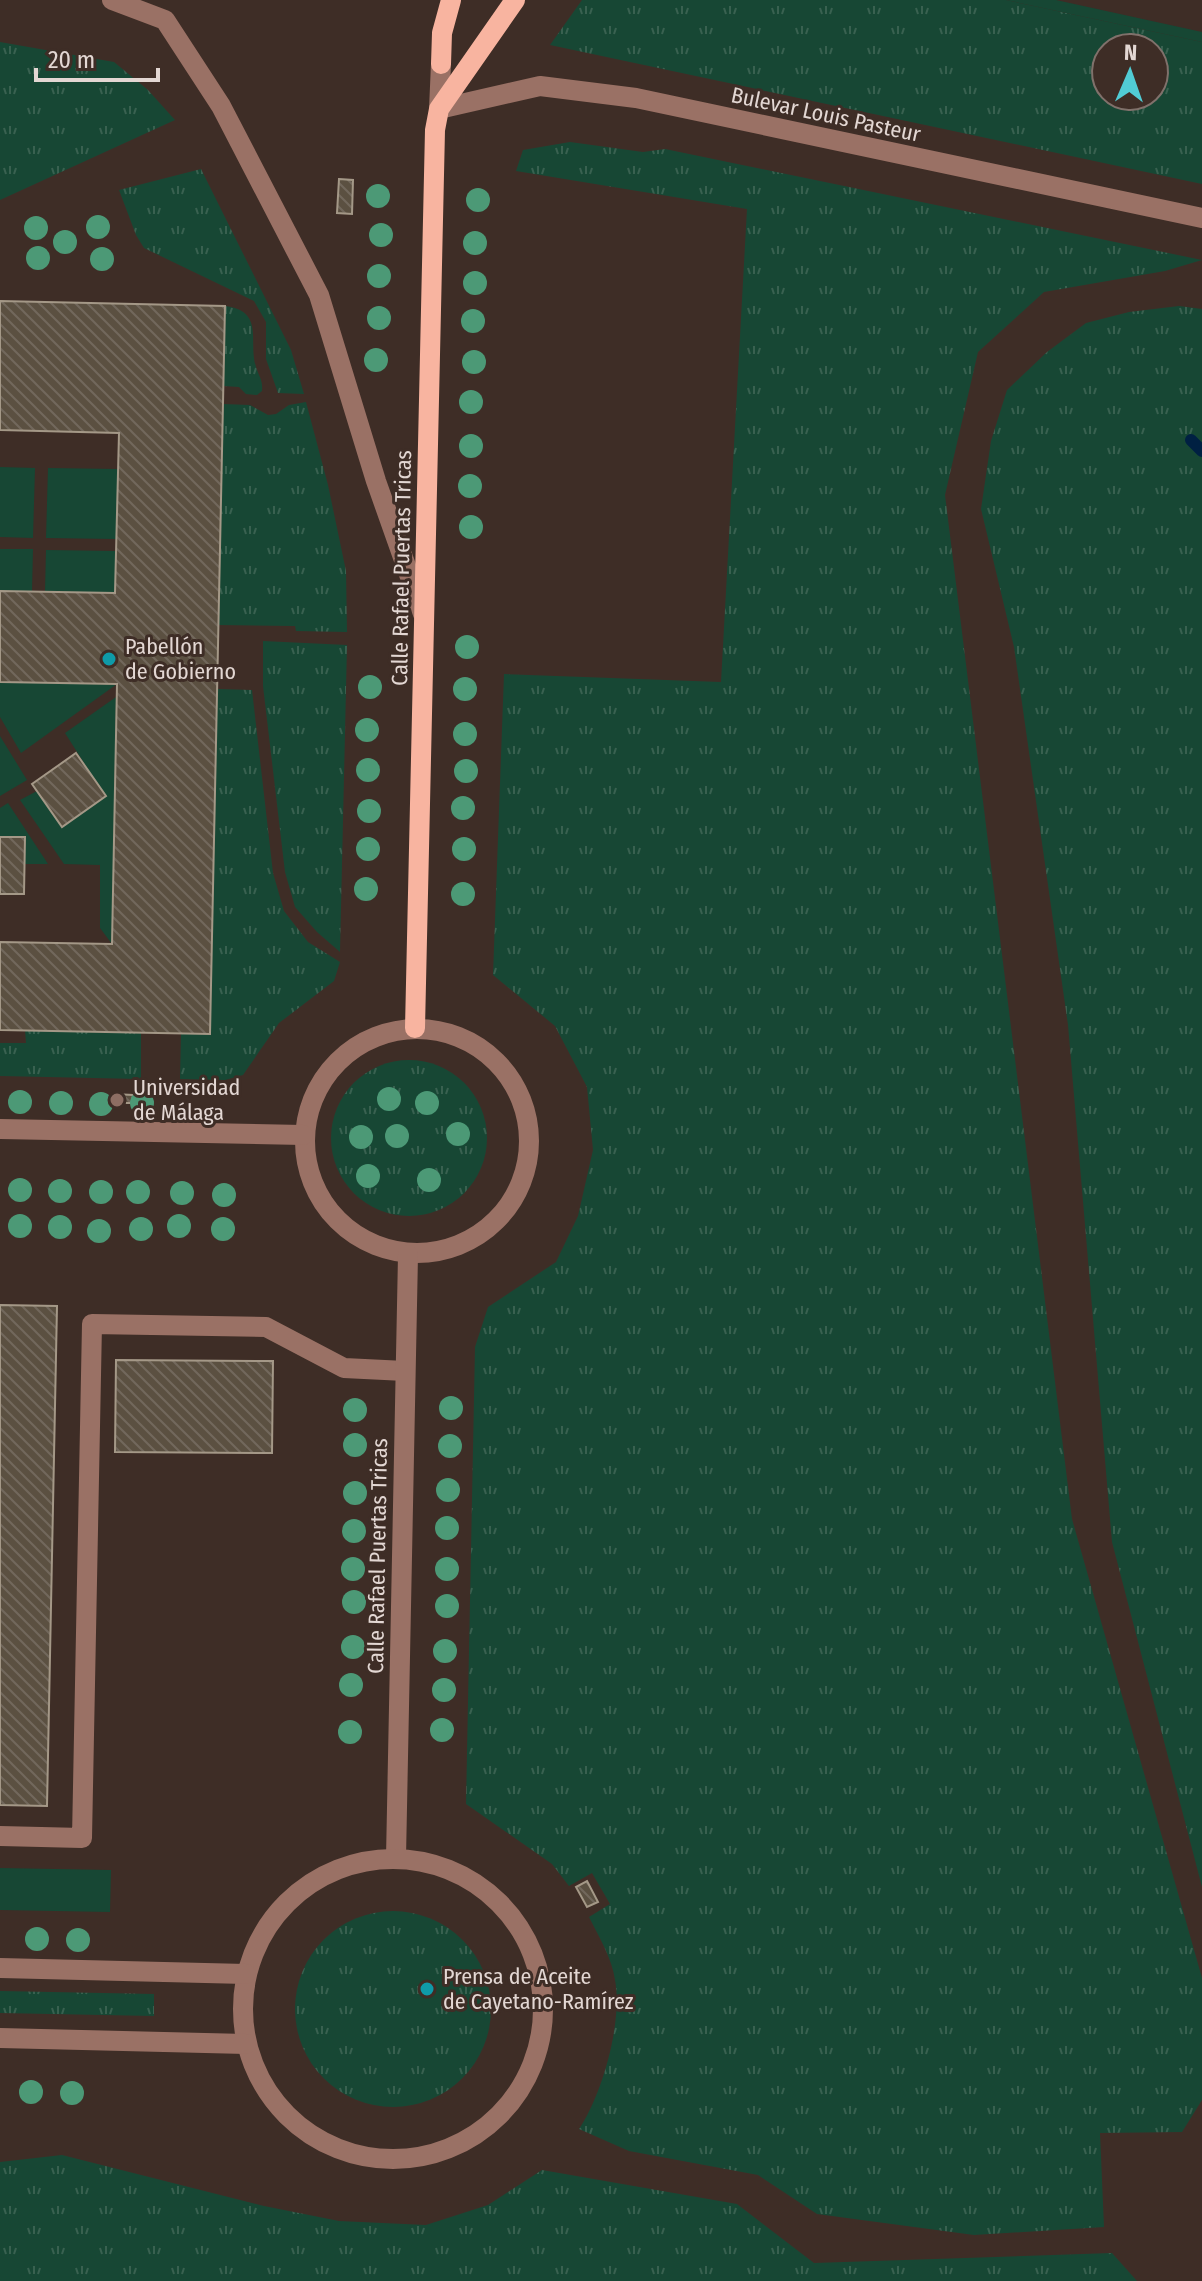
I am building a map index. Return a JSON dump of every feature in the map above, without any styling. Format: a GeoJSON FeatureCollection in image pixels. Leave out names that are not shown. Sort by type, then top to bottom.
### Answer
{"type":"FeatureCollection","features":[{"type":"Feature","properties":{"kind":"main road"},"geometry":{"type":"LineString","coordinates":[[441,64],[442,33],[451,0]]}},
{"type":"Feature","properties":{"kind":"main road"},"geometry":{"type":"LineString","coordinates":[[439,109],[515,0]]}},
{"type":"Feature","properties":{"kind":"main road","name":"Calle Rafael Puertas Tricas"},"geometry":{"type":"LineString","coordinates":[[415,1028],[435,130],[439,109]]}},
{"type":"Feature","properties":{"kind":"street"},"geometry":{"type":"LineString","coordinates":[[112,0],[165,20],[221,106],[319,295],[376,481],[424,617]]}},
{"type":"Feature","properties":{"kind":"street"},"geometry":{"type":"LineString","coordinates":[[439,109],[441,64]]}},
{"type":"Feature","properties":{"kind":"street","name":"Bulevar Louis Pasteur"},"geometry":{"type":"LineString","coordinates":[[439,109],[540,86],[636,98],[1202,218]]}},
{"type":"Feature","properties":{"kind":"street"},"geometry":{"type":"LineString","coordinates":[[415,1028],[451,1034],[483,1050],[508,1076],[525,1108],[530,1143],[524,1179],[507,1210],[481,1235],[448,1250],[408,1255],[376,1248],[320,1203],[306,1170],[303,1135],[313,1093],[337,1060],[373,1036],[415,1028]]}},
{"type":"Feature","properties":{"kind":"street"},"geometry":{"type":"LineString","coordinates":[[0,1129],[303,1135]]}},
{"type":"Feature","properties":{"kind":"street","name":"Calle Rafael Puertas Tricas"},"geometry":{"type":"LineString","coordinates":[[396,1858],[408,1255]]}},
{"type":"Feature","properties":{"kind":"street"},"geometry":{"type":"LineString","coordinates":[[0,1836],[82,1838],[92,1324],[266,1327],[344,1368],[405,1371]]}},
{"type":"Feature","properties":{"kind":"street"},"geometry":{"type":"LineString","coordinates":[[396,1858],[456,1873],[499,1901],[528,1942],[544,1990],[541,2040],[523,2088],[490,2126],[445,2151],[395,2160],[345,2152],[300,2128],[266,2091],[246,2044],[242,2010],[246,1974],[262,1935],[288,1901],[324,1876],[364,1861],[396,1858]]}},
{"type":"Feature","properties":{"kind":"street"},"geometry":{"type":"LineString","coordinates":[[0,1968],[246,1974]]}},
{"type":"Feature","properties":{"kind":"street"},"geometry":{"type":"LineString","coordinates":[[0,2038],[246,2044]]}},
{"type":"Feature","properties":{"kind":"green space"},"geometry":{"type":"Polygon","coordinates":[[[582,0],[1006,0],[1155,32],[1090,32],[1090,112],[1170,112],[1170,35],[1202,42],[1202,184],[550,45],[582,0]]]}},
{"type":"Feature","properties":{"kind":"green space"},"geometry":{"type":"Polygon","coordinates":[[[1006,0],[1056,0],[1202,32],[1202,42],[1170,35],[1170,32],[1155,32],[1006,0]]]}},
{"type":"Feature","properties":{"kind":"green space"},"geometry":{"type":"Polygon","coordinates":[[[0,42],[114,62],[148,90],[175,120],[0,200],[0,42]]]}},
{"type":"Feature","properties":{"kind":"green space"},"geometry":{"type":"Polygon","coordinates":[[[570,142],[643,152],[665,149],[1202,260],[1165,271],[1044,292],[978,352],[945,495],[1072,1519],[1202,1978],[1202,2100],[1182,2132],[1100,2133],[1104,2227],[974,2235],[817,2214],[758,2175],[629,2151],[579,2129],[603,2078],[616,2016],[613,1972],[589,1917],[610,1904],[592,1873],[569,1886],[552,1864],[466,1804],[475,1347],[488,1307],[556,1262],[578,1216],[593,1150],[587,1087],[555,1026],[493,975],[504,674],[721,682],[747,209],[516,171],[523,150],[570,142]]]}},
{"type":"Feature","properties":{"kind":"green space"},"geometry":{"type":"Polygon","coordinates":[[[201,169],[291,350],[304,394],[278,393],[266,359],[266,322],[254,301],[144,248],[136,235],[119,190],[201,169]]]}},
{"type":"Feature","properties":{"kind":"green space"},"geometry":{"type":"Polygon","coordinates":[[[225,306],[246,314],[250,321],[254,357],[262,384],[262,391],[257,395],[246,394],[239,387],[223,386],[225,306]]]}},
{"type":"Feature","properties":{"kind":"green space"},"geometry":{"type":"Polygon","coordinates":[[[1179,306],[1202,309],[1202,1887],[1112,1542],[1068,1025],[1014,647],[981,509],[991,441],[1007,390],[1047,352],[1086,323],[1129,312],[1179,306]]]}},
{"type":"Feature","properties":{"kind":"green space"},"geometry":{"type":"Polygon","coordinates":[[[306,402],[346,571],[347,632],[296,631],[295,626],[218,625],[223,404],[250,405],[268,415],[276,414],[289,405],[306,402]]]}},
{"type":"Feature","properties":{"kind":"green space"},"geometry":{"type":"Polygon","coordinates":[[[0,467],[35,468],[33,538],[0,537],[0,467]]]}},
{"type":"Feature","properties":{"kind":"green space"},"geometry":{"type":"Polygon","coordinates":[[[48,468],[118,469],[116,539],[46,538],[48,468]]]}},
{"type":"Feature","properties":{"kind":"green space"},"geometry":{"type":"Polygon","coordinates":[[[0,549],[33,549],[32,591],[0,591],[0,549]]]}},
{"type":"Feature","properties":{"kind":"green space"},"geometry":{"type":"Polygon","coordinates":[[[46,550],[116,551],[115,593],[45,592],[46,550]]]}},
{"type":"Feature","properties":{"kind":"green space"},"geometry":{"type":"Polygon","coordinates":[[[263,641],[347,645],[340,952],[295,907],[285,872],[263,686],[263,641]]]}},
{"type":"Feature","properties":{"kind":"green space"},"geometry":{"type":"Polygon","coordinates":[[[0,682],[117,684],[21,753],[0,717],[0,682]]]}},
{"type":"Feature","properties":{"kind":"green space"},"geometry":{"type":"Polygon","coordinates":[[[217,689],[252,690],[273,873],[284,911],[308,942],[340,962],[334,981],[279,1023],[243,1075],[225,1080],[180,1079],[181,1033],[210,1034],[217,689]]]}},
{"type":"Feature","properties":{"kind":"green space"},"geometry":{"type":"Polygon","coordinates":[[[116,697],[112,944],[100,928],[100,865],[64,864],[20,800],[37,791],[62,827],[105,796],[65,733],[116,697]]]}},
{"type":"Feature","properties":{"kind":"green space"},"geometry":{"type":"Polygon","coordinates":[[[0,736],[27,780],[0,796],[0,736]]]}},
{"type":"Feature","properties":{"kind":"green space"},"geometry":{"type":"Polygon","coordinates":[[[8,803],[48,864],[25,864],[24,837],[0,837],[0,808],[8,803]]]}},
{"type":"Feature","properties":{"kind":"green space"},"geometry":{"type":"Polygon","coordinates":[[[25,1030],[141,1032],[141,1079],[0,1076],[0,1043],[26,1043],[25,1030]]]}},
{"type":"Feature","properties":{"kind":"green space"},"geometry":{"type":"Polygon","coordinates":[[[409,1060],[439,1066],[464,1083],[481,1108],[487,1138],[481,1168],[464,1193],[439,1210],[409,1216],[379,1210],[354,1193],[337,1168],[331,1138],[337,1108],[354,1083],[379,1066],[409,1060]]]}},
{"type":"Feature","properties":{"kind":"green space"},"geometry":{"type":"Polygon","coordinates":[[[0,1868],[111,1870],[110,1912],[0,1910],[0,1868]]]}},
{"type":"Feature","properties":{"kind":"green space"},"geometry":{"type":"Polygon","coordinates":[[[393,1911],[430,1919],[462,1940],[483,1972],[491,2009],[483,2046],[462,2078],[430,2099],[393,2107],[356,2099],[324,2078],[303,2046],[295,2009],[303,1972],[324,1940],[356,1919],[393,1911]]]}},
{"type":"Feature","properties":{"kind":"green space"},"geometry":{"type":"Polygon","coordinates":[[[0,1991],[154,1994],[154,2016],[0,2013],[0,1991]]]}},
{"type":"Feature","properties":{"kind":"green space"},"geometry":{"type":"Polygon","coordinates":[[[62,2155],[264,2206],[339,2221],[426,2225],[488,2205],[542,2170],[737,2204],[814,2263],[1112,2253],[1137,2281],[0,2281],[0,2162],[62,2155]]]}},
{"type":"Feature","properties":{"kind":"building"},"geometry":{"type":"Polygon","coordinates":[[[339,179],[353,180],[352,214],[337,213],[339,179]]]}},
{"type":"Feature","properties":{"kind":"building","name":"Pabellón de Gobierno"},"geometry":{"type":"Polygon","coordinates":[[[0,301],[225,306],[210,1034],[0,1030],[0,942],[112,944],[117,684],[0,682],[0,591],[115,593],[119,433],[0,430],[0,301]]]}},
{"type":"Feature","properties":{"kind":"building"},"geometry":{"type":"Polygon","coordinates":[[[76,753],[106,796],[62,827],[32,784],[76,753]]]}},
{"type":"Feature","properties":{"kind":"building"},"geometry":{"type":"Polygon","coordinates":[[[0,837],[25,837],[24,894],[0,894],[0,837]]]}},
{"type":"Feature","properties":{"kind":"building"},"geometry":{"type":"Polygon","coordinates":[[[112,1094],[133,1095],[132,1103],[113,1103],[112,1094]]]}},
{"type":"Feature","properties":{"kind":"building"},"geometry":{"type":"Polygon","coordinates":[[[0,1305],[57,1306],[47,1806],[0,1805],[0,1305]]]}},
{"type":"Feature","properties":{"kind":"building"},"geometry":{"type":"Polygon","coordinates":[[[116,1360],[273,1361],[272,1453],[115,1452],[116,1360]]]}},
{"type":"Feature","properties":{"kind":"building"},"geometry":{"type":"Polygon","coordinates":[[[587,1881],[598,1902],[587,1907],[576,1887],[587,1881]]]}},
{"type":"Feature","properties":{"kind":"waterway"},"geometry":{"type":"LineString","coordinates":[[1191,440],[1202,451]]}},
{"type":"Feature","properties":{"kind":"place","name":"Pabellón de Gobierno"},"geometry":{"type":"Point","coordinates":[109,659]}},
{"type":"Feature","properties":{"kind":"place","name":"Universidad de Málaga"},"geometry":{"type":"Point","coordinates":[117,1100]}},
{"type":"Feature","properties":{"kind":"place","name":"Prensa de Aceite de Cayetano-Ramírez"},"geometry":{"type":"Point","coordinates":[427,1989]}}]}
